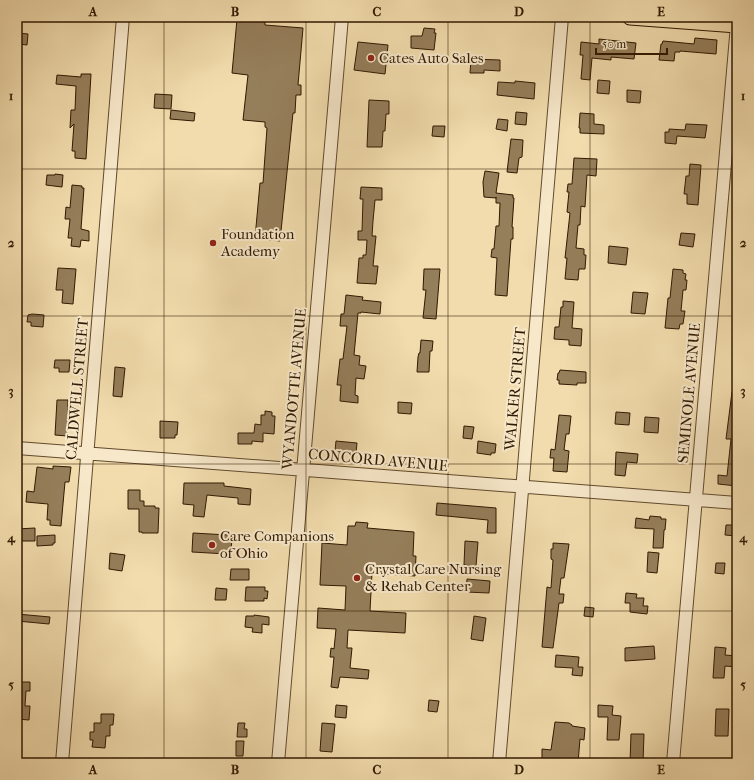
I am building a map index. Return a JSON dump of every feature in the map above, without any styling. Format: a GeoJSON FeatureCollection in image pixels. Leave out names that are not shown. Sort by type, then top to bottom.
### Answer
{"type":"FeatureCollection","features":[{"type":"Feature","properties":{"kind":"main road"},"geometry":{"type":"LineString","coordinates":[[630,17],[737,25]]}},
{"type":"Feature","properties":{"kind":"street","name":"CALDWELL STREET"},"geometry":{"type":"LineString","coordinates":[[62,763],[124,17]]}},
{"type":"Feature","properties":{"kind":"street","name":"WYANDOTTE AVENUE"},"geometry":{"type":"LineString","coordinates":[[278,763],[342,17]]}},
{"type":"Feature","properties":{"kind":"street","name":"WALKER STREET"},"geometry":{"type":"LineString","coordinates":[[499,763],[562,17]]}},
{"type":"Feature","properties":{"kind":"street","name":"SEMINOLE AVENUE"},"geometry":{"type":"LineString","coordinates":[[673,763],[737,25]]}},
{"type":"Feature","properties":{"kind":"street","name":"CONCORD AVENUE"},"geometry":{"type":"LineString","coordinates":[[17,448],[522,488],[737,503]]}},
{"type":"Feature","properties":{"kind":"building"},"geometry":{"type":"Polygon","coordinates":[[[237,19],[265,22],[265,25],[303,28],[298,85],[301,85],[301,95],[296,95],[295,113],[293,113],[280,241],[255,238],[260,183],[263,183],[267,128],[265,127],[265,122],[243,120],[248,75],[232,73],[237,19]]]}},
{"type":"Feature","properties":{"kind":"building"},"geometry":{"type":"Polygon","coordinates":[[[424,28],[435,29],[434,50],[411,48],[411,36],[422,36],[424,28]]]}},
{"type":"Feature","properties":{"kind":"building"},"geometry":{"type":"Polygon","coordinates":[[[18,33],[28,34],[27,45],[18,44],[18,33]]]}},
{"type":"Feature","properties":{"kind":"building"},"geometry":{"type":"Polygon","coordinates":[[[695,38],[717,40],[716,54],[680,51],[675,52],[674,61],[659,60],[661,44],[663,41],[694,44],[695,38]]]}},
{"type":"Feature","properties":{"kind":"building"},"geometry":{"type":"Polygon","coordinates":[[[599,39],[636,43],[634,59],[611,57],[611,60],[592,58],[590,80],[581,79],[583,55],[580,55],[581,42],[599,44],[599,39]]]}},
{"type":"Feature","properties":{"kind":"building","name":"Cates Auto Sales"},"geometry":{"type":"Polygon","coordinates":[[[358,42],[388,45],[385,74],[354,70],[358,42]]]}},
{"type":"Feature","properties":{"kind":"building"},"geometry":{"type":"Polygon","coordinates":[[[471,59],[500,60],[500,71],[484,70],[484,73],[470,73],[471,59]]]}},
{"type":"Feature","properties":{"kind":"building"},"geometry":{"type":"Polygon","coordinates":[[[81,74],[91,74],[86,159],[75,158],[75,151],[72,151],[74,124],[70,128],[71,110],[75,110],[76,86],[56,84],[57,75],[81,77],[81,74]]]}},
{"type":"Feature","properties":{"kind":"building"},"geometry":{"type":"Polygon","coordinates":[[[598,80],[610,81],[609,94],[597,93],[598,80]]]}},
{"type":"Feature","properties":{"kind":"building"},"geometry":{"type":"Polygon","coordinates":[[[515,81],[535,83],[534,99],[497,95],[498,82],[515,83],[515,81]]]}},
{"type":"Feature","properties":{"kind":"building"},"geometry":{"type":"Polygon","coordinates":[[[627,90],[641,91],[640,103],[627,102],[627,90]]]}},
{"type":"Feature","properties":{"kind":"building"},"geometry":{"type":"Polygon","coordinates":[[[155,94],[172,95],[171,109],[154,108],[155,94]]]}},
{"type":"Feature","properties":{"kind":"building"},"geometry":{"type":"Polygon","coordinates":[[[369,100],[389,101],[389,114],[386,114],[382,147],[367,147],[369,100]]]}},
{"type":"Feature","properties":{"kind":"building"},"geometry":{"type":"Polygon","coordinates":[[[171,110],[195,113],[194,121],[170,119],[171,110]]]}},
{"type":"Feature","properties":{"kind":"building"},"geometry":{"type":"Polygon","coordinates":[[[516,112],[527,113],[526,125],[515,124],[516,112]]]}},
{"type":"Feature","properties":{"kind":"building"},"geometry":{"type":"Polygon","coordinates":[[[580,113],[594,114],[594,124],[604,125],[604,134],[580,133],[580,113]]]}},
{"type":"Feature","properties":{"kind":"building"},"geometry":{"type":"Polygon","coordinates":[[[498,119],[508,120],[507,131],[496,129],[498,119]]]}},
{"type":"Feature","properties":{"kind":"building"},"geometry":{"type":"Polygon","coordinates":[[[686,124],[707,125],[705,138],[677,136],[676,144],[665,143],[665,132],[669,132],[669,129],[685,130],[686,124]]]}},
{"type":"Feature","properties":{"kind":"building"},"geometry":{"type":"Polygon","coordinates":[[[433,126],[445,126],[444,137],[432,136],[433,126]]]}},
{"type":"Feature","properties":{"kind":"building"},"geometry":{"type":"Polygon","coordinates":[[[511,139],[523,140],[522,157],[519,158],[517,173],[507,172],[511,139]]]}},
{"type":"Feature","properties":{"kind":"building"},"geometry":{"type":"Polygon","coordinates":[[[574,158],[597,159],[596,176],[587,175],[585,207],[581,206],[580,225],[578,225],[576,248],[584,249],[584,255],[586,255],[585,269],[579,269],[578,280],[565,279],[567,258],[565,258],[570,213],[567,212],[569,192],[567,192],[568,184],[572,184],[574,158]]]}},
{"type":"Feature","properties":{"kind":"building"},"geometry":{"type":"Polygon","coordinates":[[[690,164],[701,165],[698,205],[687,204],[687,194],[684,194],[686,176],[689,176],[690,164]]]}},
{"type":"Feature","properties":{"kind":"building"},"geometry":{"type":"Polygon","coordinates":[[[485,171],[499,173],[496,193],[513,195],[514,198],[512,227],[513,239],[511,239],[507,296],[495,295],[497,258],[491,257],[492,249],[494,249],[496,226],[499,226],[500,203],[496,203],[496,198],[484,197],[483,182],[485,171]]]}},
{"type":"Feature","properties":{"kind":"building"},"geometry":{"type":"Polygon","coordinates":[[[47,175],[63,175],[62,187],[46,185],[47,175]]]}},
{"type":"Feature","properties":{"kind":"building"},"geometry":{"type":"Polygon","coordinates":[[[72,185],[82,186],[82,188],[84,188],[81,229],[89,231],[89,241],[81,240],[80,247],[71,246],[72,238],[68,238],[70,219],[65,219],[66,207],[70,208],[72,185]]]}},
{"type":"Feature","properties":{"kind":"building"},"geometry":{"type":"Polygon","coordinates":[[[361,187],[382,188],[382,200],[375,200],[372,236],[376,236],[373,266],[378,266],[376,284],[357,283],[359,258],[363,258],[363,255],[366,255],[367,240],[358,240],[358,231],[362,231],[363,199],[360,199],[361,187]]]}},
{"type":"Feature","properties":{"kind":"building"},"geometry":{"type":"Polygon","coordinates":[[[681,233],[695,234],[693,247],[679,245],[681,233]]]}},
{"type":"Feature","properties":{"kind":"building"},"geometry":{"type":"Polygon","coordinates":[[[609,246],[628,248],[626,265],[608,263],[609,246]]]}},
{"type":"Feature","properties":{"kind":"building"},"geometry":{"type":"Polygon","coordinates":[[[58,268],[76,269],[73,304],[62,303],[63,290],[56,290],[58,268]]]}},
{"type":"Feature","properties":{"kind":"building"},"geometry":{"type":"Polygon","coordinates":[[[424,269],[440,269],[436,319],[423,318],[426,290],[423,290],[424,269]]]}},
{"type":"Feature","properties":{"kind":"building"},"geometry":{"type":"Polygon","coordinates":[[[673,269],[683,270],[683,273],[686,274],[685,280],[687,280],[686,290],[683,290],[681,311],[685,311],[683,324],[680,324],[679,329],[665,328],[673,269]]]}},
{"type":"Feature","properties":{"kind":"building"},"geometry":{"type":"Polygon","coordinates":[[[633,292],[648,293],[645,314],[631,313],[633,292]]]}},
{"type":"Feature","properties":{"kind":"building"},"geometry":{"type":"Polygon","coordinates":[[[346,295],[363,297],[362,300],[381,302],[380,314],[358,313],[354,355],[360,356],[359,365],[366,366],[364,379],[356,378],[355,395],[358,396],[358,403],[340,401],[341,385],[337,385],[340,359],[343,359],[347,326],[340,326],[341,314],[344,314],[346,295]]]}},
{"type":"Feature","properties":{"kind":"building"},"geometry":{"type":"Polygon","coordinates":[[[563,301],[574,302],[572,328],[582,329],[581,346],[569,345],[569,340],[554,339],[555,327],[559,327],[563,301]]]}},
{"type":"Feature","properties":{"kind":"building"},"geometry":{"type":"Polygon","coordinates":[[[28,315],[44,315],[43,327],[31,326],[31,322],[27,322],[28,315]]]}},
{"type":"Feature","properties":{"kind":"building"},"geometry":{"type":"Polygon","coordinates":[[[421,340],[433,341],[432,351],[430,351],[429,372],[417,372],[421,340]]]}},
{"type":"Feature","properties":{"kind":"building"},"geometry":{"type":"Polygon","coordinates":[[[55,360],[70,360],[69,372],[59,372],[59,368],[54,368],[55,360]]]}},
{"type":"Feature","properties":{"kind":"building"},"geometry":{"type":"Polygon","coordinates":[[[115,367],[125,368],[122,397],[113,396],[115,367]]]}},
{"type":"Feature","properties":{"kind":"building"},"geometry":{"type":"Polygon","coordinates":[[[560,370],[586,372],[586,383],[577,383],[577,385],[559,384],[559,380],[557,380],[560,370]]]}},
{"type":"Feature","properties":{"kind":"building"},"geometry":{"type":"Polygon","coordinates":[[[732,392],[737,392],[737,486],[718,484],[718,475],[727,476],[731,439],[726,439],[732,392]]]}},
{"type":"Feature","properties":{"kind":"building"},"geometry":{"type":"Polygon","coordinates":[[[57,400],[68,400],[67,436],[55,435],[57,400]]]}},
{"type":"Feature","properties":{"kind":"building"},"geometry":{"type":"Polygon","coordinates":[[[398,402],[412,403],[411,414],[398,413],[398,402]]]}},
{"type":"Feature","properties":{"kind":"building"},"geometry":{"type":"Polygon","coordinates":[[[265,411],[272,412],[272,416],[275,416],[274,434],[263,433],[263,442],[252,441],[252,444],[238,444],[238,433],[254,433],[255,424],[261,425],[261,415],[265,415],[265,411]]]}},
{"type":"Feature","properties":{"kind":"building"},"geometry":{"type":"Polygon","coordinates":[[[616,412],[630,413],[629,425],[615,424],[616,412]]]}},
{"type":"Feature","properties":{"kind":"building"},"geometry":{"type":"Polygon","coordinates":[[[559,415],[571,416],[569,434],[566,434],[564,450],[569,451],[567,472],[553,471],[554,458],[550,458],[551,449],[555,450],[559,415]]]}},
{"type":"Feature","properties":{"kind":"building"},"geometry":{"type":"Polygon","coordinates":[[[645,417],[659,418],[658,433],[644,432],[645,417]]]}},
{"type":"Feature","properties":{"kind":"building"},"geometry":{"type":"Polygon","coordinates":[[[160,421],[178,422],[177,435],[175,435],[175,438],[160,438],[160,421]]]}},
{"type":"Feature","properties":{"kind":"building"},"geometry":{"type":"Polygon","coordinates":[[[464,426],[474,427],[472,439],[463,438],[464,426]]]}},
{"type":"Feature","properties":{"kind":"building"},"geometry":{"type":"Polygon","coordinates":[[[336,441],[357,443],[356,453],[335,451],[336,441]]]}},
{"type":"Feature","properties":{"kind":"building"},"geometry":{"type":"Polygon","coordinates":[[[478,441],[496,444],[495,453],[491,453],[491,455],[477,453],[478,441]]]}},
{"type":"Feature","properties":{"kind":"building"},"geometry":{"type":"Polygon","coordinates":[[[616,452],[638,454],[637,463],[627,462],[625,476],[615,475],[616,452]]]}},
{"type":"Feature","properties":{"kind":"building"},"geometry":{"type":"Polygon","coordinates":[[[53,466],[71,467],[69,482],[65,482],[61,526],[50,525],[50,520],[47,520],[48,504],[26,502],[27,491],[34,492],[37,467],[53,469],[53,466]]]}},
{"type":"Feature","properties":{"kind":"building"},"geometry":{"type":"Polygon","coordinates":[[[184,483],[224,483],[224,486],[251,489],[250,505],[238,504],[238,498],[207,495],[204,517],[193,516],[194,505],[183,504],[184,483]]]}},
{"type":"Feature","properties":{"kind":"building"},"geometry":{"type":"Polygon","coordinates":[[[128,490],[140,490],[140,501],[144,501],[144,506],[155,506],[155,508],[159,508],[158,533],[139,532],[139,509],[128,509],[128,490]]]}},
{"type":"Feature","properties":{"kind":"building"},"geometry":{"type":"Polygon","coordinates":[[[437,503],[496,508],[496,533],[487,533],[488,520],[436,515],[437,503]]]}},
{"type":"Feature","properties":{"kind":"building"},"geometry":{"type":"Polygon","coordinates":[[[650,516],[666,519],[663,548],[653,548],[654,529],[635,528],[636,518],[649,520],[650,516]]]}},
{"type":"Feature","properties":{"kind":"building","name":"Crystal Care Nursing & Rehab Center"},"geometry":{"type":"Polygon","coordinates":[[[356,522],[368,523],[367,528],[414,532],[413,556],[416,556],[415,576],[372,573],[370,611],[406,613],[405,633],[348,630],[347,648],[352,648],[350,668],[369,670],[368,679],[340,677],[338,688],[331,687],[334,657],[330,657],[331,648],[334,649],[336,629],[317,628],[318,608],[345,610],[346,586],[320,585],[322,543],[347,545],[348,526],[355,526],[356,522]]]}},
{"type":"Feature","properties":{"kind":"building"},"geometry":{"type":"Polygon","coordinates":[[[726,525],[737,525],[737,536],[725,535],[726,525]]]}},
{"type":"Feature","properties":{"kind":"building"},"geometry":{"type":"Polygon","coordinates":[[[35,528],[35,541],[17,541],[17,529],[35,528]]]}},
{"type":"Feature","properties":{"kind":"building","name":"Care Companions of Ohio"},"geometry":{"type":"Polygon","coordinates":[[[193,533],[228,535],[228,540],[232,540],[231,549],[228,549],[227,554],[192,552],[193,533]]]}},
{"type":"Feature","properties":{"kind":"building"},"geometry":{"type":"Polygon","coordinates":[[[55,535],[55,543],[53,543],[53,545],[37,546],[37,536],[55,535]]]}},
{"type":"Feature","properties":{"kind":"building"},"geometry":{"type":"Polygon","coordinates":[[[465,541],[478,542],[476,566],[464,565],[465,541]]]}},
{"type":"Feature","properties":{"kind":"building"},"geometry":{"type":"Polygon","coordinates":[[[553,543],[569,544],[564,578],[561,578],[559,594],[564,594],[563,603],[559,603],[553,648],[542,647],[547,587],[551,588],[553,560],[551,559],[551,549],[553,549],[553,543]]]}},
{"type":"Feature","properties":{"kind":"building"},"geometry":{"type":"Polygon","coordinates":[[[648,552],[659,553],[657,573],[647,572],[648,552]]]}},
{"type":"Feature","properties":{"kind":"building"},"geometry":{"type":"Polygon","coordinates":[[[110,553],[125,555],[122,571],[109,569],[110,553]]]}},
{"type":"Feature","properties":{"kind":"building"},"geometry":{"type":"Polygon","coordinates":[[[716,563],[725,563],[724,574],[715,573],[716,563]]]}},
{"type":"Feature","properties":{"kind":"building"},"geometry":{"type":"Polygon","coordinates":[[[231,569],[249,569],[249,580],[230,580],[231,569]]]}},
{"type":"Feature","properties":{"kind":"building"},"geometry":{"type":"Polygon","coordinates":[[[467,579],[490,581],[489,593],[466,592],[467,579]]]}},
{"type":"Feature","properties":{"kind":"building"},"geometry":{"type":"Polygon","coordinates":[[[246,587],[265,587],[265,591],[268,591],[267,599],[264,598],[264,601],[245,601],[246,587]]]}},
{"type":"Feature","properties":{"kind":"building"},"geometry":{"type":"Polygon","coordinates":[[[216,588],[227,589],[226,600],[215,600],[216,588]]]}},
{"type":"Feature","properties":{"kind":"building"},"geometry":{"type":"Polygon","coordinates":[[[626,593],[637,594],[636,598],[644,598],[643,606],[648,606],[647,614],[630,612],[630,603],[625,603],[626,593]]]}},
{"type":"Feature","properties":{"kind":"building"},"geometry":{"type":"Polygon","coordinates":[[[585,607],[594,608],[593,617],[584,616],[585,607]]]}},
{"type":"Feature","properties":{"kind":"building"},"geometry":{"type":"Polygon","coordinates":[[[17,614],[50,617],[49,624],[17,621],[17,614]]]}},
{"type":"Feature","properties":{"kind":"building"},"geometry":{"type":"Polygon","coordinates":[[[254,615],[269,617],[269,625],[262,624],[262,633],[252,632],[253,628],[245,627],[246,616],[254,615]]]}},
{"type":"Feature","properties":{"kind":"building"},"geometry":{"type":"Polygon","coordinates":[[[474,616],[486,618],[483,641],[471,639],[474,616]]]}},
{"type":"Feature","properties":{"kind":"building"},"geometry":{"type":"Polygon","coordinates":[[[654,646],[655,659],[625,661],[625,648],[654,646]]]}},
{"type":"Feature","properties":{"kind":"building"},"geometry":{"type":"Polygon","coordinates":[[[715,647],[726,648],[725,655],[737,656],[737,667],[725,666],[724,678],[713,678],[715,647]]]}},
{"type":"Feature","properties":{"kind":"building"},"geometry":{"type":"Polygon","coordinates":[[[556,655],[579,657],[578,667],[583,667],[582,676],[572,675],[573,668],[555,667],[556,655]]]}},
{"type":"Feature","properties":{"kind":"building"},"geometry":{"type":"Polygon","coordinates":[[[17,682],[30,682],[30,691],[26,691],[25,706],[30,706],[29,720],[17,719],[17,682]]]}},
{"type":"Feature","properties":{"kind":"building"},"geometry":{"type":"Polygon","coordinates":[[[429,700],[439,701],[437,712],[428,711],[429,700]]]}},
{"type":"Feature","properties":{"kind":"building"},"geometry":{"type":"Polygon","coordinates":[[[336,705],[347,706],[346,718],[335,717],[336,705]]]}},
{"type":"Feature","properties":{"kind":"building"},"geometry":{"type":"Polygon","coordinates":[[[598,705],[613,706],[612,715],[621,716],[619,740],[607,740],[608,717],[598,717],[598,705]]]}},
{"type":"Feature","properties":{"kind":"building"},"geometry":{"type":"Polygon","coordinates":[[[716,709],[729,709],[728,736],[715,736],[716,709]]]}},
{"type":"Feature","properties":{"kind":"building"},"geometry":{"type":"Polygon","coordinates":[[[101,714],[114,714],[113,725],[110,725],[110,736],[106,736],[105,748],[92,747],[93,740],[90,740],[90,732],[94,732],[94,723],[101,723],[101,714]]]}},
{"type":"Feature","properties":{"kind":"building"},"geometry":{"type":"Polygon","coordinates":[[[555,722],[569,723],[572,726],[585,728],[584,740],[580,739],[578,763],[546,763],[546,760],[542,759],[542,749],[551,750],[555,722]]]}},
{"type":"Feature","properties":{"kind":"building"},"geometry":{"type":"Polygon","coordinates":[[[238,723],[245,723],[244,729],[247,729],[247,737],[237,737],[238,723]]]}},
{"type":"Feature","properties":{"kind":"building"},"geometry":{"type":"Polygon","coordinates":[[[322,723],[335,724],[332,752],[320,751],[322,723]]]}},
{"type":"Feature","properties":{"kind":"building"},"geometry":{"type":"Polygon","coordinates":[[[631,734],[644,734],[643,763],[630,763],[631,734]]]}},
{"type":"Feature","properties":{"kind":"building"},"geometry":{"type":"Polygon","coordinates":[[[236,741],[244,741],[243,756],[236,756],[236,741]]]}},
{"type":"Feature","properties":{"kind":"place","name":"Cates Auto Sales"},"geometry":{"type":"Point","coordinates":[371,58]}},
{"type":"Feature","properties":{"kind":"place","name":"Foundation Academy"},"geometry":{"type":"Point","coordinates":[213,243]}},
{"type":"Feature","properties":{"kind":"place","name":"Care Companions of Ohio"},"geometry":{"type":"Point","coordinates":[212,545]}},
{"type":"Feature","properties":{"kind":"place","name":"Crystal Care Nursing & Rehab Center"},"geometry":{"type":"Point","coordinates":[357,578]}}]}
